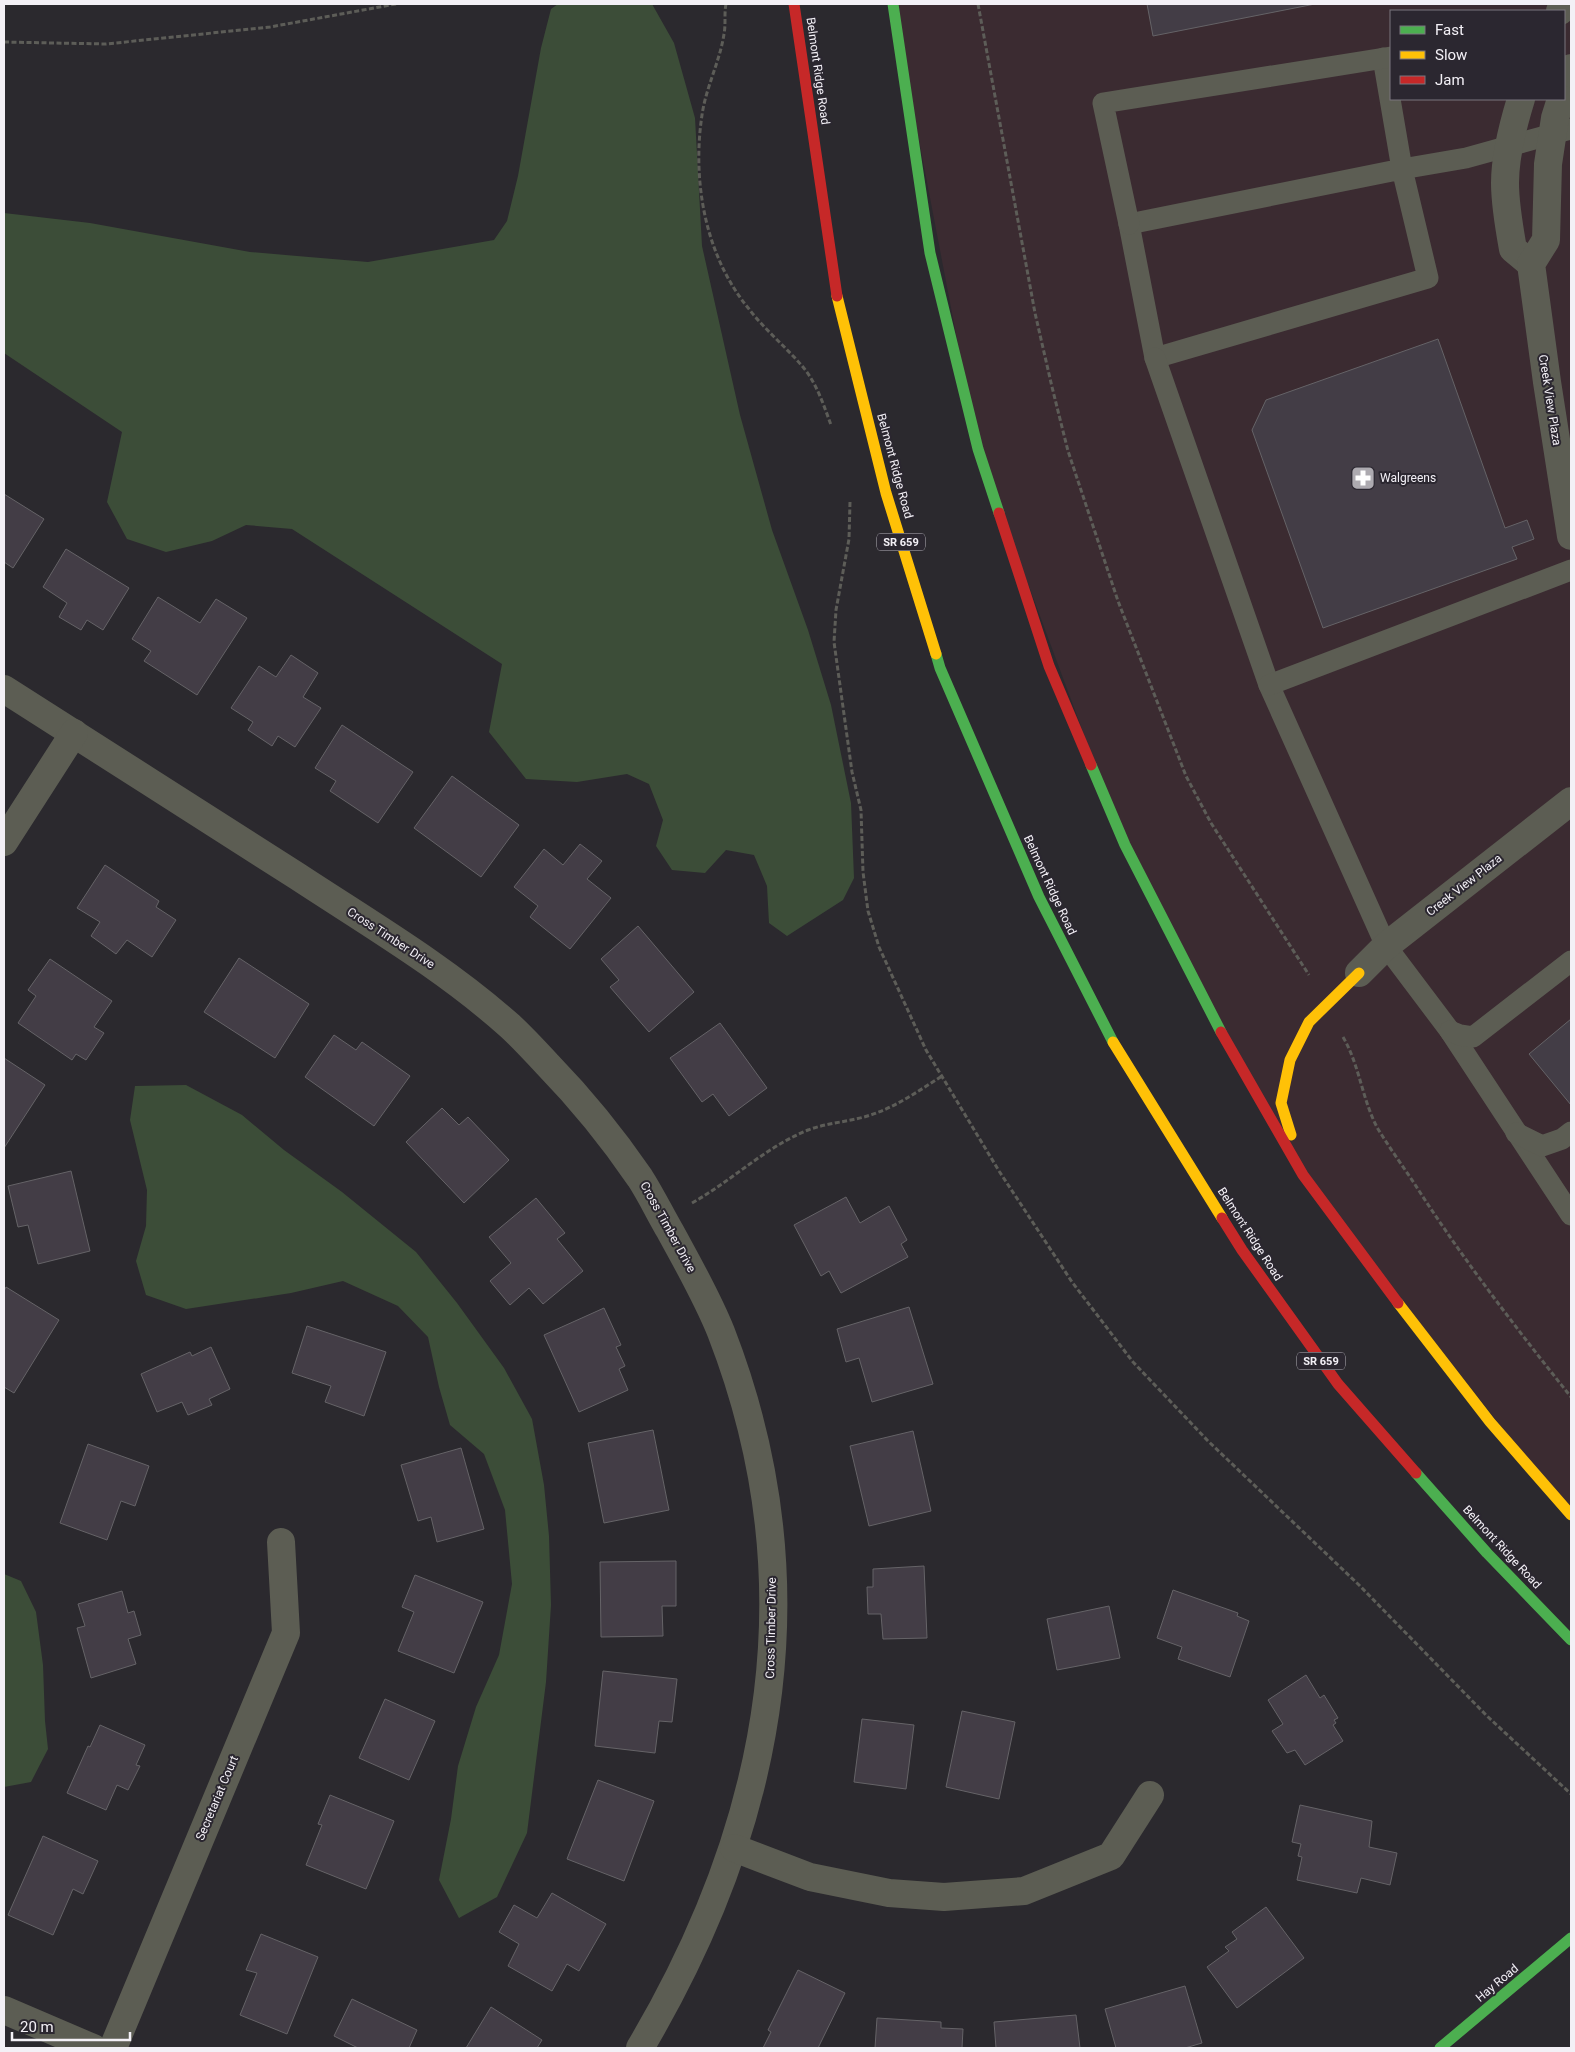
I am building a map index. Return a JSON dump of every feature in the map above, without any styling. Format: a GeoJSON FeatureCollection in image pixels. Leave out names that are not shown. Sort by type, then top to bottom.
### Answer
{"type":"FeatureCollection","features":[{"type":"Feature","properties":{"kind":"main road","name":"Belmont Ridge Road"},"geometry":{"type":"LineString","coordinates":[[794,4],[834,286],[886,492],[940,668],[1039,897],[1115,1046],[1242,1250],[1338,1384],[1487,1553],[1571,1640]]}},
{"type":"Feature","properties":{"kind":"main road"},"geometry":{"type":"LineString","coordinates":[[892,4],[930,253],[978,449],[1049,666],[1125,845],[1226,1041],[1303,1175],[1429,1344],[1490,1422],[1571,1515]]}},
{"type":"Feature","properties":{"kind":"main road"},"geometry":{"type":"LineString","coordinates":[[1303,1175],[1281,1103],[1290,1060],[1309,1022],[1359,973]]}},
{"type":"Feature","properties":{"kind":"main road","name":"Hay Road"},"geometry":{"type":"LineString","coordinates":[[1440,2048],[1571,1938]]}},
{"type":"Feature","properties":{"kind":"street"},"geometry":{"type":"LineString","coordinates":[[1565,87],[1571,68]]}},
{"type":"Feature","properties":{"kind":"street"},"geometry":{"type":"LineString","coordinates":[[1521,100],[1510,146],[1505,181],[1507,216],[1513,249],[1531,264],[1546,240],[1546,196],[1562,131],[1561,100]]}},
{"type":"Feature","properties":{"kind":"street","name":"Creek View Plaza"},"geometry":{"type":"LineString","coordinates":[[1531,264],[1571,536]]}},
{"type":"Feature","properties":{"kind":"street","name":"Cross Timber Drive"},"geometry":{"type":"LineString","coordinates":[[4,688],[431,963],[512,1028],[582,1101],[641,1180],[699,1283],[720,1331],[742,1393],[758,1460],[771,1546],[773,1608],[768,1703],[759,1755],[747,1806],[734,1848],[712,1904],[680,1975],[640,2048]]}},
{"type":"Feature","properties":{"kind":"street"},"geometry":{"type":"LineString","coordinates":[[4,842],[74,733]]}},
{"type":"Feature","properties":{"kind":"street","name":"Creek View Plaza"},"geometry":{"type":"LineString","coordinates":[[1359,973],[1386,946],[1571,801]]}},
{"type":"Feature","properties":{"kind":"street","name":"Secretariat Court"},"geometry":{"type":"LineString","coordinates":[[113,2048],[286,1633],[282,1542]]}},
{"type":"Feature","properties":{"kind":"street"},"geometry":{"type":"LineString","coordinates":[[734,1848],[810,1877],[889,1893],[944,1896],[1024,1890],[1111,1856],[1150,1795]]}},
{"type":"Feature","properties":{"kind":"street"},"geometry":{"type":"LineString","coordinates":[[4,2010],[93,2048]]}},
{"type":"Feature","properties":{"kind":"lane"},"geometry":{"type":"LineString","coordinates":[[1390,79],[1387,57],[1103,103],[1155,358],[1269,685],[1386,946],[1450,1031],[1571,1216]]}},
{"type":"Feature","properties":{"kind":"lane"},"geometry":{"type":"LineString","coordinates":[[1155,358],[1428,278],[1402,169],[1393,100]]}},
{"type":"Feature","properties":{"kind":"lane"},"geometry":{"type":"LineString","coordinates":[[1129,224],[1402,169],[1466,158],[1562,131]]}},
{"type":"Feature","properties":{"kind":"lane"},"geometry":{"type":"LineString","coordinates":[[1269,685],[1571,570]]}},
{"type":"Feature","properties":{"kind":"lane"},"geometry":{"type":"LineString","coordinates":[[1450,1031],[1460,1036],[1474,1037],[1571,961]]}},
{"type":"Feature","properties":{"kind":"lane"},"geometry":{"type":"LineString","coordinates":[[1516,1133],[1542,1146],[1562,1139],[1571,1132]]}},
{"type":"Feature","properties":{"kind":"path"},"geometry":{"type":"LineString","coordinates":[[4,42],[106,44],[270,27],[396,4]]}},
{"type":"Feature","properties":{"kind":"path"},"geometry":{"type":"LineString","coordinates":[[726,4],[724,34],[702,113],[697,162],[704,207],[717,257],[730,283],[748,309],[804,368],[821,398],[833,431]]}},
{"type":"Feature","properties":{"kind":"path"},"geometry":{"type":"LineString","coordinates":[[978,4],[1035,313],[1068,451],[1118,601],[1186,776],[1212,823],[1309,976],[1324,1007],[1348,1045],[1356,1063],[1371,1114],[1379,1129],[1430,1208],[1503,1312],[1571,1397]]}},
{"type":"Feature","properties":{"kind":"path"},"geometry":{"type":"LineString","coordinates":[[849,494],[851,512],[849,539],[836,610],[834,642],[852,772],[860,810],[863,872],[868,911],[879,947],[926,1050],[999,1171],[1072,1282],[1133,1362],[1208,1441],[1358,1585],[1488,1716],[1571,1794]]}},
{"type":"Feature","properties":{"kind":"path"},"geometry":{"type":"LineString","coordinates":[[664,1220],[704,1196],[754,1159],[782,1142],[810,1129],[864,1118],[886,1109],[902,1102],[942,1076]]}},
{"type":"Feature","properties":{"kind":"shaded area"},"geometry":{"type":"Polygon","coordinates":[[[893,4],[1571,4],[1571,1515],[1303,1175],[1125,845],[978,449],[893,4]]]}},
{"type":"Feature","properties":{"kind":"green space"},"geometry":{"type":"Polygon","coordinates":[[[558,4],[652,4],[674,43],[695,118],[702,246],[740,415],[772,530],[808,630],[831,705],[851,803],[854,878],[843,900],[787,936],[769,923],[767,886],[754,855],[726,850],[705,873],[672,870],[656,846],[663,820],[649,784],[627,774],[577,782],[526,779],[489,732],[502,664],[292,529],[246,525],[212,541],[166,552],[127,539],[107,502],[122,432],[4,353],[4,213],[90,223],[250,252],[368,262],[494,240],[507,221],[518,176],[541,48],[551,9],[558,4]]]}},
{"type":"Feature","properties":{"kind":"green space"},"geometry":{"type":"Polygon","coordinates":[[[186,1085],[242,1115],[284,1150],[342,1192],[416,1252],[457,1303],[504,1368],[532,1419],[544,1485],[549,1536],[551,1605],[546,1682],[527,1833],[497,1897],[459,1918],[439,1880],[451,1819],[458,1766],[476,1707],[499,1655],[512,1584],[505,1510],[484,1454],[450,1425],[428,1337],[398,1306],[343,1281],[291,1293],[186,1309],[146,1295],[136,1261],[146,1226],[147,1190],[130,1120],[135,1086],[186,1085]]]}},
{"type":"Feature","properties":{"kind":"green space"},"geometry":{"type":"Polygon","coordinates":[[[4,1574],[21,1581],[36,1612],[43,1665],[48,1749],[31,1782],[4,1787],[4,1574]]]}},
{"type":"Feature","properties":{"kind":"building"},"geometry":{"type":"Polygon","coordinates":[[[1147,4],[1315,4],[1153,36],[1147,4]]]}},
{"type":"Feature","properties":{"kind":"building"},"geometry":{"type":"Polygon","coordinates":[[[1438,339],[1505,528],[1527,520],[1534,539],[1512,547],[1517,559],[1323,628],[1252,430],[1266,400],[1438,339]]]}},
{"type":"Feature","properties":{"kind":"building"},"geometry":{"type":"Polygon","coordinates":[[[4,494],[44,519],[13,568],[4,562],[4,494]]]}},
{"type":"Feature","properties":{"kind":"building"},"geometry":{"type":"Polygon","coordinates":[[[66,549],[129,588],[103,630],[87,620],[81,630],[59,617],[67,603],[43,587],[66,549]]]}},
{"type":"Feature","properties":{"kind":"building"},"geometry":{"type":"Polygon","coordinates":[[[158,597],[200,623],[216,599],[247,618],[197,695],[144,661],[151,651],[132,639],[158,597]]]}},
{"type":"Feature","properties":{"kind":"building"},"geometry":{"type":"Polygon","coordinates":[[[291,655],[318,673],[303,697],[321,708],[295,747],[278,736],[272,746],[248,730],[253,722],[231,708],[259,666],[276,677],[291,655]]]}},
{"type":"Feature","properties":{"kind":"building"},"geometry":{"type":"Polygon","coordinates":[[[342,725],[413,772],[378,823],[330,791],[336,781],[315,768],[342,725]]]}},
{"type":"Feature","properties":{"kind":"building"},"geometry":{"type":"Polygon","coordinates":[[[452,776],[519,825],[481,877],[414,828],[452,776]]]}},
{"type":"Feature","properties":{"kind":"building"},"geometry":{"type":"Polygon","coordinates":[[[580,844],[602,861],[587,879],[611,898],[570,949],[530,917],[538,906],[514,887],[544,849],[563,865],[580,844]]]}},
{"type":"Feature","properties":{"kind":"building"},"geometry":{"type":"Polygon","coordinates":[[[105,865],[159,901],[156,907],[176,920],[152,957],[127,940],[116,954],[91,936],[100,922],[77,908],[105,865]]]}},
{"type":"Feature","properties":{"kind":"building"},"geometry":{"type":"Polygon","coordinates":[[[638,926],[694,992],[649,1032],[610,987],[619,980],[601,959],[638,926]]]}},
{"type":"Feature","properties":{"kind":"building"},"geometry":{"type":"Polygon","coordinates":[[[239,958],[309,1004],[275,1058],[204,1012],[239,958]]]}},
{"type":"Feature","properties":{"kind":"building"},"geometry":{"type":"Polygon","coordinates":[[[50,959],[112,1001],[94,1027],[104,1033],[86,1060],[76,1054],[72,1060],[18,1023],[36,996],[28,990],[50,959]]]}},
{"type":"Feature","properties":{"kind":"building"},"geometry":{"type":"Polygon","coordinates":[[[1571,1019],[1571,1105],[1529,1054],[1571,1019]]]}},
{"type":"Feature","properties":{"kind":"building"},"geometry":{"type":"Polygon","coordinates":[[[720,1023],[767,1088],[729,1116],[713,1094],[702,1102],[670,1058],[720,1023]]]}},
{"type":"Feature","properties":{"kind":"building"},"geometry":{"type":"Polygon","coordinates":[[[334,1035],[356,1050],[362,1042],[410,1076],[374,1126],[305,1077],[334,1035]]]}},
{"type":"Feature","properties":{"kind":"building"},"geometry":{"type":"Polygon","coordinates":[[[4,1058],[45,1085],[4,1148],[4,1058]]]}},
{"type":"Feature","properties":{"kind":"building"},"geometry":{"type":"Polygon","coordinates":[[[442,1108],[459,1125],[468,1117],[509,1160],[464,1203],[406,1142],[442,1108]]]}},
{"type":"Feature","properties":{"kind":"building"},"geometry":{"type":"Polygon","coordinates":[[[71,1171],[90,1251],[38,1264],[28,1225],[18,1227],[8,1186],[71,1171]]]}},
{"type":"Feature","properties":{"kind":"building"},"geometry":{"type":"Polygon","coordinates":[[[846,1197],[860,1223],[889,1206],[907,1240],[901,1244],[908,1257],[841,1293],[829,1271],[821,1276],[794,1225],[846,1197]]]}},
{"type":"Feature","properties":{"kind":"building"},"geometry":{"type":"Polygon","coordinates":[[[536,1198],[565,1233],[557,1239],[583,1271],[543,1304],[529,1288],[510,1305],[490,1281],[511,1263],[489,1237],[536,1198]]]}},
{"type":"Feature","properties":{"kind":"building"},"geometry":{"type":"Polygon","coordinates":[[[6,1287],[59,1320],[14,1393],[4,1387],[4,1291],[6,1287]]]}},
{"type":"Feature","properties":{"kind":"building"},"geometry":{"type":"Polygon","coordinates":[[[909,1307],[933,1384],[872,1402],[859,1358],[846,1362],[837,1329],[909,1307]]]}},
{"type":"Feature","properties":{"kind":"building"},"geometry":{"type":"Polygon","coordinates":[[[604,1308],[621,1345],[616,1347],[625,1366],[619,1369],[628,1390],[579,1412],[544,1335],[604,1308]]]}},
{"type":"Feature","properties":{"kind":"building"},"geometry":{"type":"Polygon","coordinates":[[[307,1326],[386,1352],[364,1416],[325,1402],[331,1386],[292,1373],[307,1326]]]}},
{"type":"Feature","properties":{"kind":"building"},"geometry":{"type":"Polygon","coordinates":[[[211,1347],[230,1389],[209,1399],[212,1405],[188,1415],[182,1402],[157,1412],[141,1374],[190,1352],[192,1356],[211,1347]]]}},
{"type":"Feature","properties":{"kind":"building"},"geometry":{"type":"Polygon","coordinates":[[[653,1430],[669,1510],[604,1523],[588,1443],[653,1430]]]}},
{"type":"Feature","properties":{"kind":"building"},"geometry":{"type":"Polygon","coordinates":[[[913,1431],[931,1511],[869,1526],[850,1446],[913,1431]]]}},
{"type":"Feature","properties":{"kind":"building"},"geometry":{"type":"Polygon","coordinates":[[[88,1444],[149,1466],[135,1506],[121,1501],[107,1540],[60,1523],[88,1444]]]}},
{"type":"Feature","properties":{"kind":"building"},"geometry":{"type":"Polygon","coordinates":[[[461,1448],[484,1529],[437,1542],[431,1517],[418,1521],[401,1465],[461,1448]]]}},
{"type":"Feature","properties":{"kind":"building"},"geometry":{"type":"Polygon","coordinates":[[[676,1561],[676,1606],[662,1606],[663,1636],[601,1637],[600,1562],[676,1561]]]}},
{"type":"Feature","properties":{"kind":"building"},"geometry":{"type":"Polygon","coordinates":[[[924,1566],[927,1638],[883,1639],[881,1614],[868,1614],[867,1587],[873,1587],[873,1569],[924,1566]]]}},
{"type":"Feature","properties":{"kind":"building"},"geometry":{"type":"Polygon","coordinates":[[[415,1575],[483,1602],[454,1673],[398,1651],[414,1612],[402,1607],[415,1575]]]}},
{"type":"Feature","properties":{"kind":"building"},"geometry":{"type":"Polygon","coordinates":[[[1173,1590],[1238,1613],[1237,1616],[1249,1621],[1230,1677],[1178,1659],[1182,1647],[1157,1638],[1173,1590]]]}},
{"type":"Feature","properties":{"kind":"building"},"geometry":{"type":"Polygon","coordinates":[[[122,1591],[128,1613],[134,1611],[141,1635],[128,1639],[136,1664],[91,1678],[77,1628],[85,1626],[78,1604],[122,1591]]]}},
{"type":"Feature","properties":{"kind":"building"},"geometry":{"type":"Polygon","coordinates":[[[1109,1606],[1120,1658],[1057,1670],[1047,1619],[1109,1606]]]}},
{"type":"Feature","properties":{"kind":"building"},"geometry":{"type":"Polygon","coordinates":[[[603,1671],[677,1679],[672,1722],[659,1721],[655,1753],[595,1746],[603,1671]]]}},
{"type":"Feature","properties":{"kind":"building"},"geometry":{"type":"Polygon","coordinates":[[[1306,1675],[1320,1698],[1324,1695],[1338,1718],[1334,1720],[1336,1723],[1333,1725],[1343,1741],[1305,1765],[1295,1750],[1287,1753],[1272,1731],[1283,1724],[1268,1700],[1306,1675]]]}},
{"type":"Feature","properties":{"kind":"building"},"geometry":{"type":"Polygon","coordinates":[[[385,1699],[435,1721],[409,1780],[359,1758],[385,1699]]]}},
{"type":"Feature","properties":{"kind":"building"},"geometry":{"type":"Polygon","coordinates":[[[962,1711],[1015,1722],[999,1799],[946,1787],[962,1711]]]}},
{"type":"Feature","properties":{"kind":"building"},"geometry":{"type":"Polygon","coordinates":[[[862,1719],[914,1725],[906,1789],[854,1782],[862,1719]]]}},
{"type":"Feature","properties":{"kind":"building"},"geometry":{"type":"Polygon","coordinates":[[[100,1725],[145,1745],[136,1765],[140,1766],[128,1790],[117,1785],[106,1810],[67,1793],[88,1746],[90,1747],[100,1725]]]}},
{"type":"Feature","properties":{"kind":"building"},"geometry":{"type":"Polygon","coordinates":[[[598,1780],[654,1801],[624,1881],[567,1859],[598,1780]]]}},
{"type":"Feature","properties":{"kind":"building"},"geometry":{"type":"Polygon","coordinates":[[[330,1795],[394,1821],[366,1889],[306,1865],[322,1825],[318,1824],[330,1795]]]}},
{"type":"Feature","properties":{"kind":"building"},"geometry":{"type":"Polygon","coordinates":[[[1300,1805],[1372,1821],[1369,1847],[1397,1853],[1390,1885],[1361,1878],[1357,1893],[1297,1880],[1302,1857],[1298,1856],[1301,1844],[1292,1842],[1300,1805]]]}},
{"type":"Feature","properties":{"kind":"building"},"geometry":{"type":"Polygon","coordinates":[[[43,1836],[98,1861],[83,1894],[73,1889],[53,1935],[8,1915],[43,1836]]]}},
{"type":"Feature","properties":{"kind":"building"},"geometry":{"type":"Polygon","coordinates":[[[552,1893],[606,1924],[579,1971],[567,1964],[552,1991],[508,1966],[519,1944],[499,1932],[514,1905],[537,1918],[552,1893]]]}},
{"type":"Feature","properties":{"kind":"building"},"geometry":{"type":"Polygon","coordinates":[[[1266,1907],[1304,1958],[1237,2008],[1207,1967],[1229,1951],[1225,1947],[1237,1939],[1232,1932],[1266,1907]]]}},
{"type":"Feature","properties":{"kind":"building"},"geometry":{"type":"Polygon","coordinates":[[[261,1934],[318,1957],[287,2034],[240,2015],[257,1973],[246,1970],[261,1934]]]}},
{"type":"Feature","properties":{"kind":"building"},"geometry":{"type":"Polygon","coordinates":[[[798,1970],[845,1993],[818,2048],[763,2048],[771,2032],[768,2030],[798,1970]]]}},
{"type":"Feature","properties":{"kind":"building"},"geometry":{"type":"Polygon","coordinates":[[[1185,1986],[1202,2043],[1185,2048],[1116,2048],[1105,2009],[1185,1986]]]}},
{"type":"Feature","properties":{"kind":"building"},"geometry":{"type":"Polygon","coordinates":[[[352,1999],[417,2030],[409,2048],[358,2048],[334,2036],[352,1999]]]}},
{"type":"Feature","properties":{"kind":"building"},"geometry":{"type":"Polygon","coordinates":[[[491,2007],[542,2040],[537,2048],[466,2048],[491,2007]]]}},
{"type":"Feature","properties":{"kind":"building"},"geometry":{"type":"Polygon","coordinates":[[[1076,2015],[1080,2048],[996,2048],[994,2022],[1076,2015]]]}},
{"type":"Feature","properties":{"kind":"building"},"geometry":{"type":"Polygon","coordinates":[[[877,2018],[941,2022],[941,2028],[963,2029],[962,2048],[875,2048],[877,2018]]]}},
{"type":"Feature","properties":{"kind":"traffic: fast"},"geometry":{"type":"LineString","coordinates":[[893,4],[930,253],[978,449],[999,513]]}},
{"type":"Feature","properties":{"kind":"traffic: fast"},"geometry":{"type":"LineString","coordinates":[[936,654],[940,668],[1039,897],[1113,1042]]}},
{"type":"Feature","properties":{"kind":"traffic: fast"},"geometry":{"type":"LineString","coordinates":[[1091,765],[1125,845],[1221,1032]]}},
{"type":"Feature","properties":{"kind":"traffic: fast"},"geometry":{"type":"LineString","coordinates":[[1416,1473],[1487,1553],[1571,1640]]}},
{"type":"Feature","properties":{"kind":"traffic: fast"},"geometry":{"type":"LineString","coordinates":[[1440,2048],[1571,1938]]}},
{"type":"Feature","properties":{"kind":"traffic: slow"},"geometry":{"type":"LineString","coordinates":[[837,296],[886,493],[936,654]]}},
{"type":"Feature","properties":{"kind":"traffic: slow"},"geometry":{"type":"LineString","coordinates":[[1291,1135],[1281,1103],[1290,1060],[1309,1022],[1359,973]]}},
{"type":"Feature","properties":{"kind":"traffic: slow"},"geometry":{"type":"LineString","coordinates":[[1113,1042],[1222,1218]]}},
{"type":"Feature","properties":{"kind":"traffic: slow"},"geometry":{"type":"LineString","coordinates":[[1398,1303],[1490,1422],[1571,1515]]}},
{"type":"Feature","properties":{"kind":"traffic: jam"},"geometry":{"type":"LineString","coordinates":[[794,4],[837,296]]}},
{"type":"Feature","properties":{"kind":"traffic: jam"},"geometry":{"type":"LineString","coordinates":[[999,513],[1049,666],[1091,765]]}},
{"type":"Feature","properties":{"kind":"traffic: jam"},"geometry":{"type":"LineString","coordinates":[[1221,1032],[1303,1175],[1398,1303]]}},
{"type":"Feature","properties":{"kind":"traffic: jam"},"geometry":{"type":"LineString","coordinates":[[1222,1218],[1242,1250],[1338,1384],[1416,1473]]}},
{"type":"Feature","properties":{"kind":"place","name":"Walgreens"},"geometry":{"type":"Point","coordinates":[1363,478]}}]}
